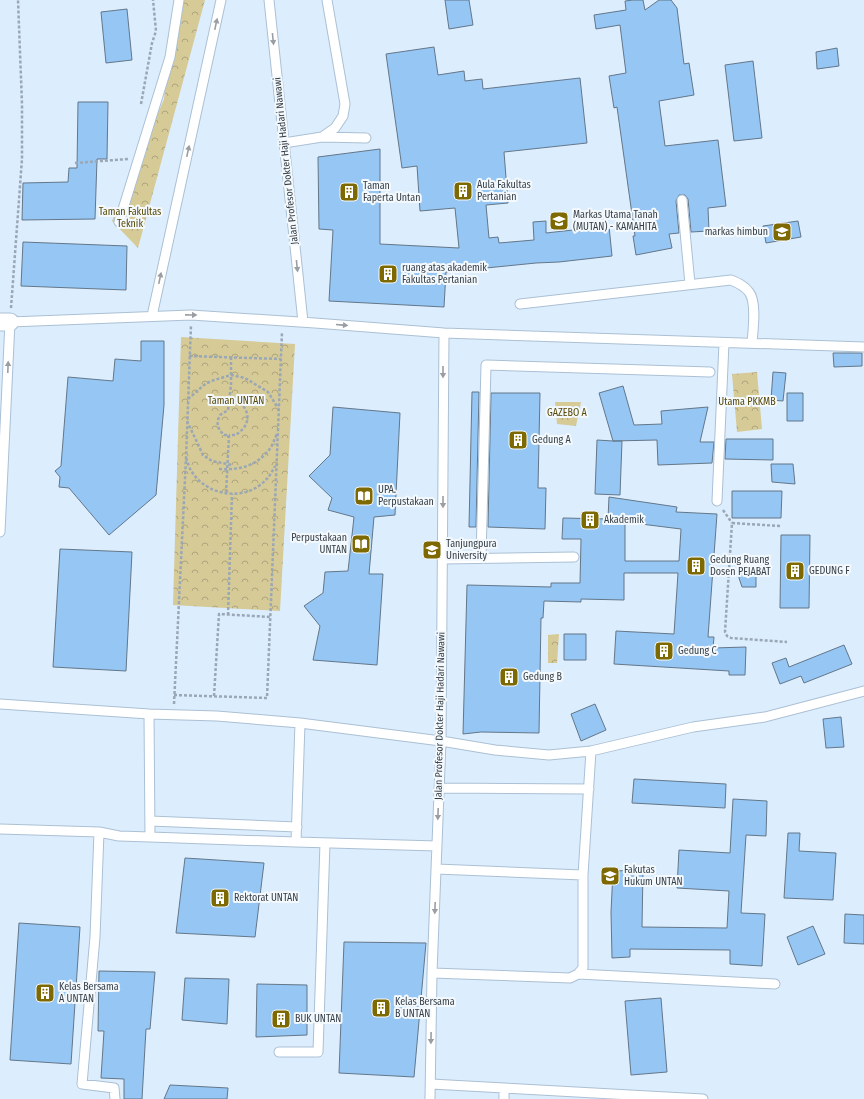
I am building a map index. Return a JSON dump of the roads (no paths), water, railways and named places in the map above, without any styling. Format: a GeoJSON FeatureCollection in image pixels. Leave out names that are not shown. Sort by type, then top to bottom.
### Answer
{"type":"FeatureCollection","features":[{"type":"Feature","properties":{"kind":"lane"},"geometry":{"type":"LineString","coordinates":[[119,222],[170,57],[179,0]]}},
{"type":"Feature","properties":{"kind":"lane"},"geometry":{"type":"LineString","coordinates":[[152,316],[221,0]]}},
{"type":"Feature","properties":{"kind":"lane","name":"Jalan Profesor Dokter Haji Hadari Nawawi"},"geometry":{"type":"LineString","coordinates":[[269,0],[303,322]]}},
{"type":"Feature","properties":{"kind":"lane"},"geometry":{"type":"LineString","coordinates":[[322,137],[335,128],[343,116],[345,104],[327,0]]}},
{"type":"Feature","properties":{"kind":"lane"},"geometry":{"type":"LineString","coordinates":[[284,143],[322,137],[366,138]]}},
{"type":"Feature","properties":{"kind":"lane"},"geometry":{"type":"LineString","coordinates":[[682,200],[690,284]]}},
{"type":"Feature","properties":{"kind":"lane"},"geometry":{"type":"LineString","coordinates":[[520,304],[731,280],[744,287],[750,293],[753,300],[752,343]]}},
{"type":"Feature","properties":{"kind":"lane"},"geometry":{"type":"LineString","coordinates":[[0,532],[5,322],[191,315],[444,333],[864,347]]}},
{"type":"Feature","properties":{"kind":"lane","name":"Jalan Profesor Dokter Haji Hadari Nawawi"},"geometry":{"type":"LineString","coordinates":[[430,1099],[432,972],[441,741],[444,333]]}},
{"type":"Feature","properties":{"kind":"lane"},"geometry":{"type":"LineString","coordinates":[[717,501],[724,343]]}},
{"type":"Feature","properties":{"kind":"lane"},"geometry":{"type":"LineString","coordinates":[[481,558],[486,365],[710,372]]}},
{"type":"Feature","properties":{"kind":"lane"},"geometry":{"type":"LineString","coordinates":[[443,559],[574,557]]}},
{"type":"Feature","properties":{"kind":"lane"},"geometry":{"type":"LineString","coordinates":[[0,704],[149,714],[217,716],[300,723],[441,741],[495,750],[549,755],[591,751],[693,727],[765,717],[864,691]]}},
{"type":"Feature","properties":{"kind":"lane"},"geometry":{"type":"LineString","coordinates":[[149,714],[150,837]]}},
{"type":"Feature","properties":{"kind":"lane"},"geometry":{"type":"LineString","coordinates":[[296,842],[300,723]]}},
{"type":"Feature","properties":{"kind":"lane"},"geometry":{"type":"LineString","coordinates":[[432,972],[570,978],[578,974],[583,968],[583,875],[591,751]]}},
{"type":"Feature","properties":{"kind":"lane"},"geometry":{"type":"LineString","coordinates":[[439,788],[589,789]]}},
{"type":"Feature","properties":{"kind":"lane"},"geometry":{"type":"LineString","coordinates":[[150,821],[297,827]]}},
{"type":"Feature","properties":{"kind":"lane"},"geometry":{"type":"LineString","coordinates":[[0,829],[99,832],[119,836],[437,846]]}},
{"type":"Feature","properties":{"kind":"lane"},"geometry":{"type":"LineString","coordinates":[[99,832],[95,937],[82,1084],[114,1088],[114,1099]]}},
{"type":"Feature","properties":{"kind":"lane"},"geometry":{"type":"LineString","coordinates":[[279,1052],[318,1052],[324,843]]}},
{"type":"Feature","properties":{"kind":"lane"},"geometry":{"type":"LineString","coordinates":[[436,869],[583,875]]}},
{"type":"Feature","properties":{"kind":"lane"},"geometry":{"type":"LineString","coordinates":[[578,974],[775,984]]}},
{"type":"Feature","properties":{"kind":"lane"},"geometry":{"type":"LineString","coordinates":[[431,1084],[527,1089],[606,1096],[703,1099]]}},
{"type":"Feature","properties":{"kind":"lane"},"geometry":{"type":"LineString","coordinates":[[504,1088],[504,1099]]}},
{"type":"Feature","properties":{"kind":"lane"},"geometry":{"type":"LineString","coordinates":[[527,1089],[527,1099]]}},
{"type":"Feature","properties":{"kind":"place","name":"Aula Fakultas Pertanian"},"geometry":{"type":"Point","coordinates":[463,191]}},
{"type":"Feature","properties":{"kind":"place","name":"Taman Faperta Untan"},"geometry":{"type":"Point","coordinates":[349,192]}},
{"type":"Feature","properties":{"kind":"place","name":"Markas Utama Tanah (MUTAN) - KAMAHITA"},"geometry":{"type":"Point","coordinates":[559,221]}},
{"type":"Feature","properties":{"kind":"place","name":"markas himbun"},"geometry":{"type":"Point","coordinates":[782,232]}},
{"type":"Feature","properties":{"kind":"place","name":"ruang atas akademik Fakultas Pertanian"},"geometry":{"type":"Point","coordinates":[388,274]}},
{"type":"Feature","properties":{"kind":"place","name":"Gedung A"},"geometry":{"type":"Point","coordinates":[518,440]}},
{"type":"Feature","properties":{"kind":"place","name":"UPA. Perpustakaan"},"geometry":{"type":"Point","coordinates":[364,496]}},
{"type":"Feature","properties":{"kind":"place","name":"Akademik"},"geometry":{"type":"Point","coordinates":[590,520]}},
{"type":"Feature","properties":{"kind":"place","name":"Perpustakaan UNTAN"},"geometry":{"type":"Point","coordinates":[361,544]}},
{"type":"Feature","properties":{"kind":"place","name":"Tanjungpura University"},"geometry":{"type":"Point","coordinates":[432,550]}},
{"type":"Feature","properties":{"kind":"place","name":"Gedung Ruang Dosen PEJABAT"},"geometry":{"type":"Point","coordinates":[696,566]}},
{"type":"Feature","properties":{"kind":"place","name":"GEDUNG F"},"geometry":{"type":"Point","coordinates":[795,571]}},
{"type":"Feature","properties":{"kind":"place","name":"Gedung C"},"geometry":{"type":"Point","coordinates":[664,651]}},
{"type":"Feature","properties":{"kind":"place","name":"Gedung B"},"geometry":{"type":"Point","coordinates":[509,677]}},
{"type":"Feature","properties":{"kind":"place","name":"Fakutas Hukum UNTAN"},"geometry":{"type":"Point","coordinates":[610,876]}},
{"type":"Feature","properties":{"kind":"place","name":"Rektorat UNTAN"},"geometry":{"type":"Point","coordinates":[220,898]}},
{"type":"Feature","properties":{"kind":"place","name":"Kelas Bersama A UNTAN"},"geometry":{"type":"Point","coordinates":[45,993]}},
{"type":"Feature","properties":{"kind":"place","name":"Kelas Bersama B UNTAN"},"geometry":{"type":"Point","coordinates":[381,1008]}},
{"type":"Feature","properties":{"kind":"place","name":"BUK UNTAN"},"geometry":{"type":"Point","coordinates":[281,1019]}},
{"type":"Feature","properties":{"kind":"park label","name":"Taman Fakultas Teknik"},"geometry":{"type":"Point","coordinates":[130,218]}},
{"type":"Feature","properties":{"kind":"park label","name":"Taman UNTAN"},"geometry":{"type":"Point","coordinates":[236,401]}},
{"type":"Feature","properties":{"kind":"park label","name":"Utama PKKMB"},"geometry":{"type":"Point","coordinates":[747,402]}},
{"type":"Feature","properties":{"kind":"park label","name":"GAZEBO A"},"geometry":{"type":"Point","coordinates":[567,413]}}]}
